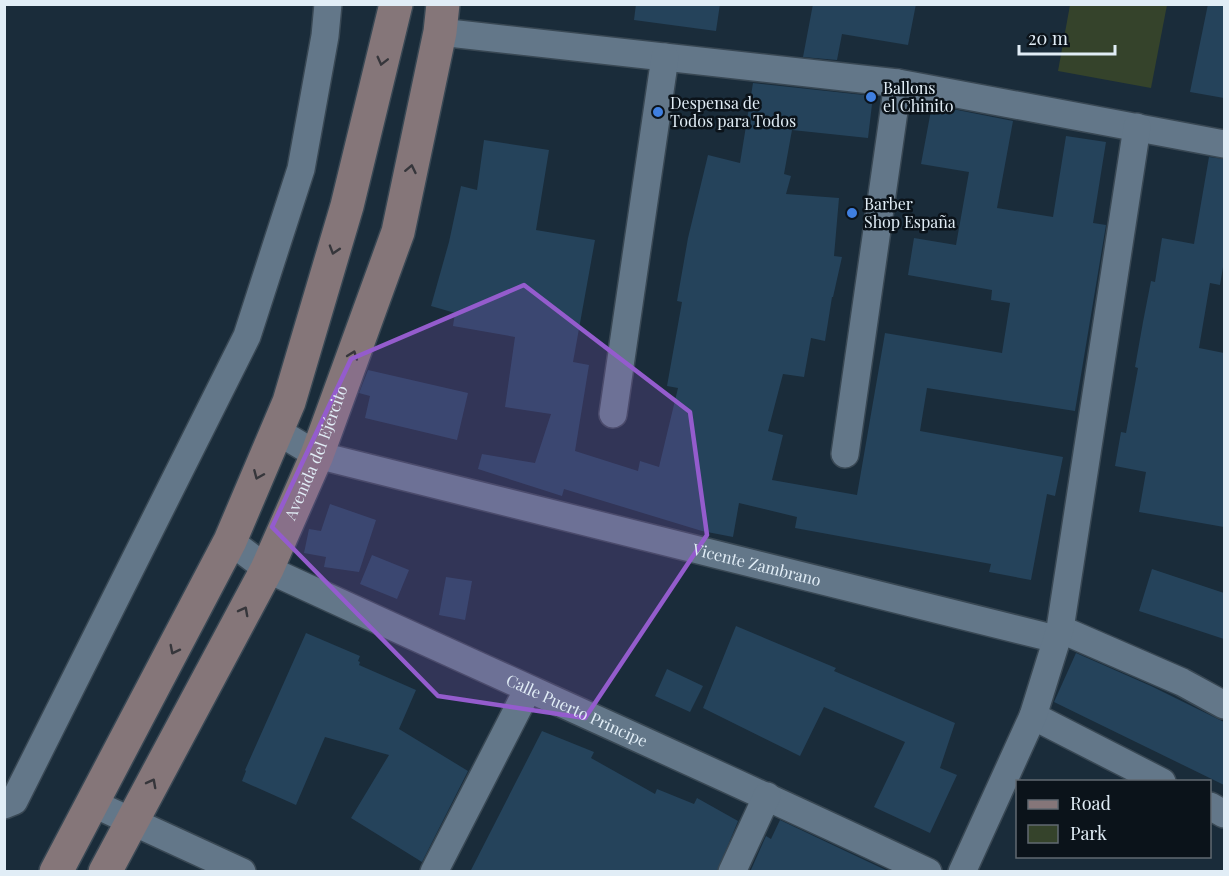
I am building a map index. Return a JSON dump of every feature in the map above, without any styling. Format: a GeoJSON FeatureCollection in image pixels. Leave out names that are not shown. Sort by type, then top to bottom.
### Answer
{"type":"FeatureCollection","features":[{"type":"Feature","properties":{"kind":"main road"},"geometry":{"type":"LineString","coordinates":[[56,872],[230,541],[289,402],[347,206],[396,4]]}},
{"type":"Feature","properties":{"kind":"main road","name":"Avenida del Ejército"},"geometry":{"type":"LineString","coordinates":[[105,872],[267,569],[317,455],[398,232],[442,18]]}},
{"type":"Feature","properties":{"kind":"street"},"geometry":{"type":"LineString","coordinates":[[4,805],[14,801],[247,336],[301,169],[325,36],[328,4]]}},
{"type":"Feature","properties":{"kind":"street"},"geometry":{"type":"LineString","coordinates":[[442,18],[665,57],[898,83],[1224,144]]}},
{"type":"Feature","properties":{"kind":"street"},"geometry":{"type":"LineString","coordinates":[[613,414],[665,57]]}},
{"type":"Feature","properties":{"kind":"street"},"geometry":{"type":"LineString","coordinates":[[845,454],[898,83]]}},
{"type":"Feature","properties":{"kind":"street"},"geometry":{"type":"LineString","coordinates":[[962,872],[1033,716],[1058,634],[1137,127]]}},
{"type":"Feature","properties":{"kind":"street","name":"Vicente Zambrano"},"geometry":{"type":"LineString","coordinates":[[277,431],[317,455],[1058,634],[1182,682],[1224,705]]}},
{"type":"Feature","properties":{"kind":"street","name":"Calle Puerto Principe"},"geometry":{"type":"LineString","coordinates":[[230,541],[267,569],[767,796],[928,872]]}},
{"type":"Feature","properties":{"kind":"street"},"geometry":{"type":"LineString","coordinates":[[434,872],[528,689]]}},
{"type":"Feature","properties":{"kind":"street"},"geometry":{"type":"LineString","coordinates":[[1033,716],[1158,780]]}},
{"type":"Feature","properties":{"kind":"street"},"geometry":{"type":"LineString","coordinates":[[732,872],[767,796]]}},
{"type":"Feature","properties":{"kind":"street"},"geometry":{"type":"LineString","coordinates":[[92,803],[242,872]]}},
{"type":"Feature","properties":{"kind":"highlighted area"},"geometry":{"type":"Polygon","coordinates":[[[524,285],[690,412],[707,535],[585,718],[438,696],[272,527],[351,359],[524,285]]]}},
{"type":"Feature","properties":{"kind":"green space"},"geometry":{"type":"Polygon","coordinates":[[[1070,5],[1167,5],[1151,88],[1058,71],[1070,5]]]}},
{"type":"Feature","properties":{"kind":"building"},"geometry":{"type":"Polygon","coordinates":[[[636,4],[720,4],[716,31],[634,20],[636,4]]]}},
{"type":"Feature","properties":{"kind":"building"},"geometry":{"type":"Polygon","coordinates":[[[813,4],[916,4],[908,45],[842,34],[837,60],[803,57],[813,4]]]}},
{"type":"Feature","properties":{"kind":"building"},"geometry":{"type":"Polygon","coordinates":[[[1208,4],[1224,4],[1224,98],[1190,92],[1208,4]]]}},
{"type":"Feature","properties":{"kind":"building"},"geometry":{"type":"Polygon","coordinates":[[[753,83],[873,96],[868,138],[792,130],[784,174],[791,176],[786,194],[839,198],[834,256],[842,257],[832,297],[825,341],[811,338],[804,377],[783,374],[768,431],[783,435],[772,480],[857,495],[885,333],[1002,353],[1010,303],[991,300],[992,290],[908,275],[914,238],[956,245],[969,172],[921,164],[932,105],[1013,121],[997,208],[1053,217],[1066,136],[1106,142],[1093,223],[1106,225],[1075,411],[927,388],[920,431],[1063,457],[1055,496],[1047,494],[1031,580],[989,572],[991,564],[795,528],[797,517],[739,503],[733,537],[702,531],[564,489],[562,496],[478,469],[482,454],[535,463],[551,414],[505,407],[515,337],[453,326],[455,313],[431,306],[449,242],[461,186],[477,190],[484,140],[549,150],[536,230],[595,240],[573,362],[589,365],[575,451],[638,471],[640,461],[659,467],[678,388],[667,386],[682,302],[677,301],[688,238],[708,155],[740,163],[753,83]]]}},
{"type":"Feature","properties":{"kind":"building"},"geometry":{"type":"Polygon","coordinates":[[[1209,157],[1224,159],[1224,261],[1220,285],[1210,283],[1199,348],[1224,353],[1224,527],[1139,512],[1146,472],[1115,466],[1121,432],[1126,433],[1138,368],[1135,367],[1143,322],[1151,281],[1155,282],[1162,238],[1194,244],[1209,157]]]}},
{"type":"Feature","properties":{"kind":"building"},"geometry":{"type":"Polygon","coordinates":[[[368,370],[468,393],[457,440],[365,418],[370,396],[359,393],[368,370]]]}},
{"type":"Feature","properties":{"kind":"building"},"geometry":{"type":"Polygon","coordinates":[[[330,504],[376,520],[359,572],[324,567],[326,557],[304,553],[309,529],[321,531],[330,504]]]}},
{"type":"Feature","properties":{"kind":"building"},"geometry":{"type":"Polygon","coordinates":[[[372,555],[409,570],[397,599],[360,584],[372,555]]]}},
{"type":"Feature","properties":{"kind":"building"},"geometry":{"type":"Polygon","coordinates":[[[1152,569],[1224,593],[1224,639],[1139,611],[1152,569]]]}},
{"type":"Feature","properties":{"kind":"building"},"geometry":{"type":"Polygon","coordinates":[[[446,577],[472,581],[465,620],[439,615],[446,577]]]}},
{"type":"Feature","properties":{"kind":"building"},"geometry":{"type":"Polygon","coordinates":[[[736,626],[836,668],[834,671],[955,723],[940,768],[957,775],[930,833],[874,807],[905,742],[824,707],[800,756],[703,708],[736,626]]]}},
{"type":"Feature","properties":{"kind":"building"},"geometry":{"type":"Polygon","coordinates":[[[306,633],[360,656],[359,665],[416,690],[399,729],[468,771],[422,862],[351,818],[389,755],[325,737],[296,805],[242,781],[306,633]]]}},
{"type":"Feature","properties":{"kind":"building"},"geometry":{"type":"Polygon","coordinates":[[[1076,653],[1224,722],[1224,785],[1054,702],[1076,653]]]}},
{"type":"Feature","properties":{"kind":"building"},"geometry":{"type":"Polygon","coordinates":[[[667,669],[703,686],[690,712],[655,696],[667,669]]]}},
{"type":"Feature","properties":{"kind":"building"},"geometry":{"type":"Polygon","coordinates":[[[542,731],[594,752],[591,758],[655,794],[657,789],[694,804],[697,798],[738,821],[717,872],[470,872],[542,731]]]}},
{"type":"Feature","properties":{"kind":"building"},"geometry":{"type":"Polygon","coordinates":[[[780,820],[890,872],[750,872],[766,836],[771,839],[780,820]]]}},
{"type":"Feature","properties":{"kind":"place","name":"Ballons el Chinito"},"geometry":{"type":"Point","coordinates":[871,97]}},
{"type":"Feature","properties":{"kind":"place","name":"Despensa de Todos para Todos"},"geometry":{"type":"Point","coordinates":[658,112]}},
{"type":"Feature","properties":{"kind":"place","name":"Barber Shop España"},"geometry":{"type":"Point","coordinates":[852,213]}}]}
